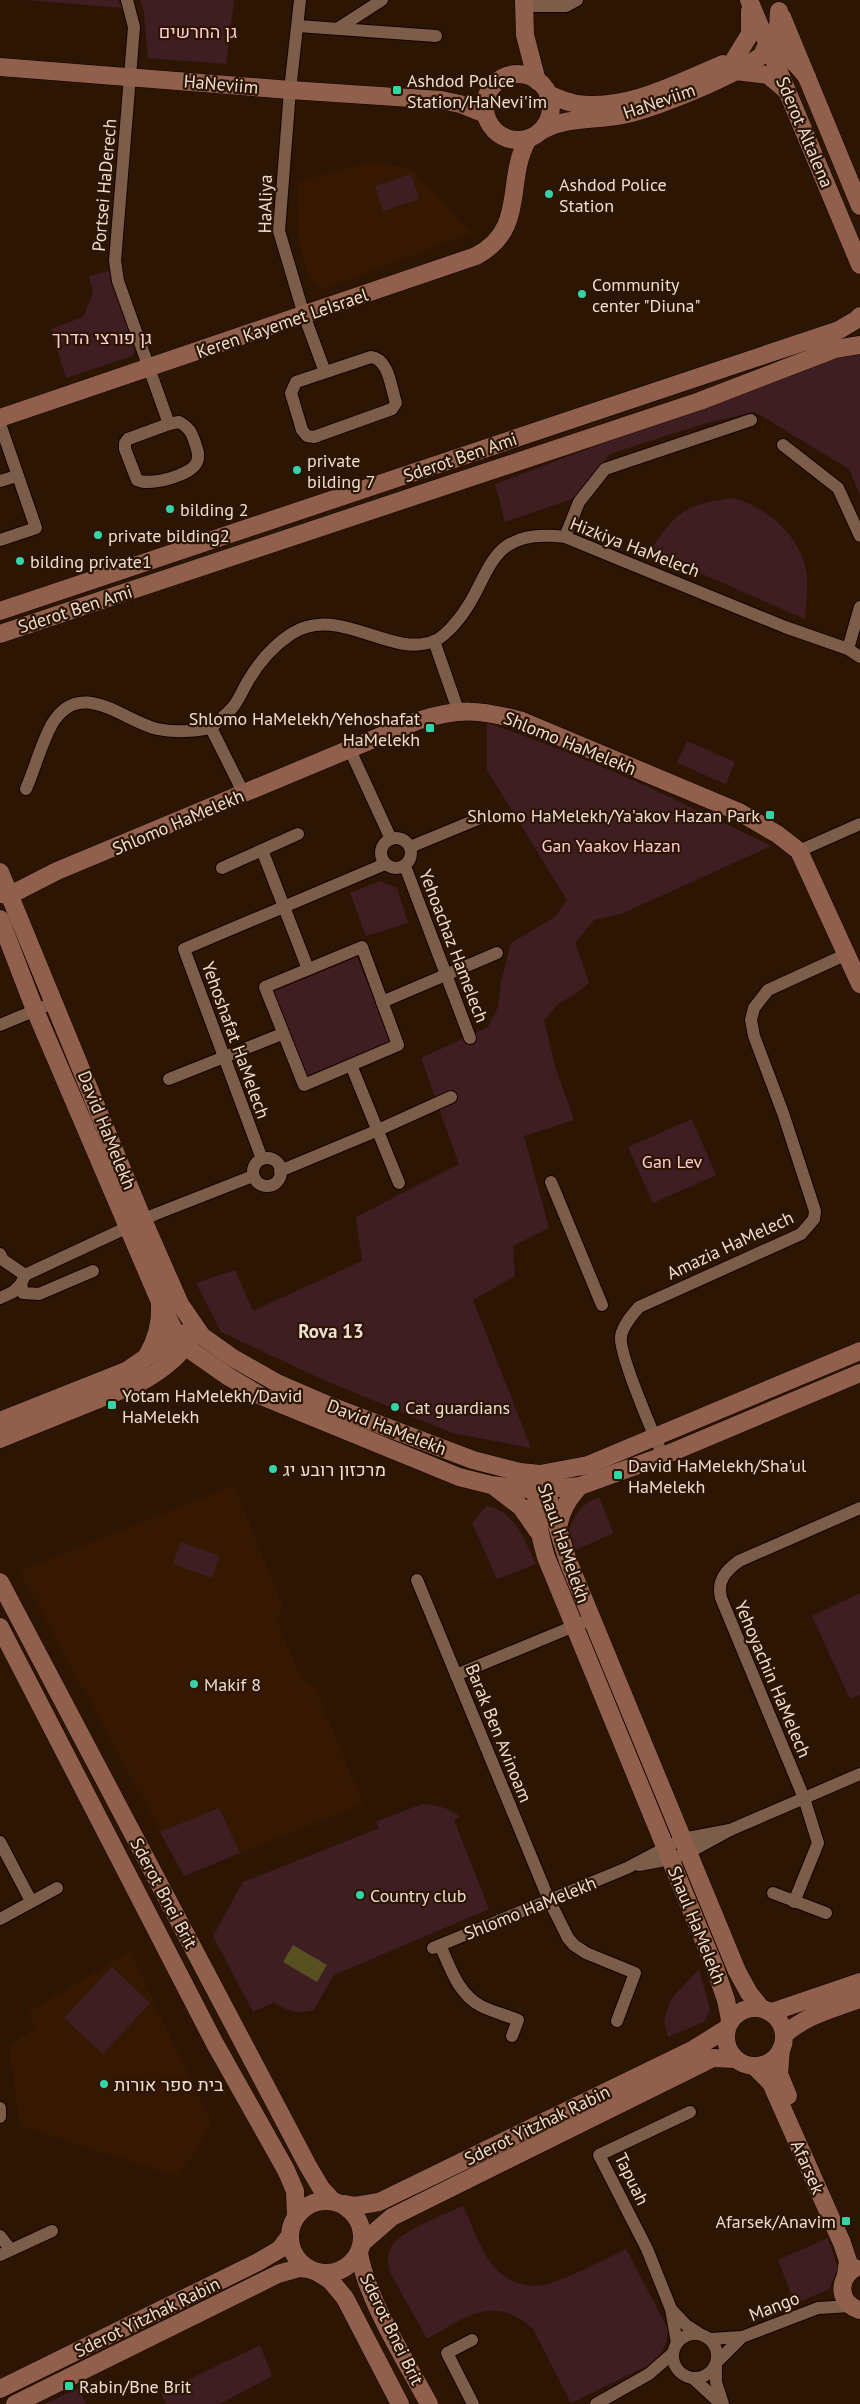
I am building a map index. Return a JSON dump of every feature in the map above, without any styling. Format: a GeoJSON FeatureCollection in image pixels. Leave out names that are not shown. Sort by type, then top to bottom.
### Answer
{"type":"FeatureCollection","features":[{"type":"Feature","properties":{"kind":"street","name":"Portsei HaDerech"},"geometry":{"type":"LineString","coordinates":[[127,0],[134,27],[115,260],[118,281],[168,424]]}},
{"type":"Feature","properties":{"kind":"street","name":"HaAliya"},"geometry":{"type":"LineString","coordinates":[[300,0],[290,90],[279,231],[304,315],[325,372]]}},
{"type":"Feature","properties":{"kind":"street"},"geometry":{"type":"LineString","coordinates":[[337,29],[382,0]]}},
{"type":"Feature","properties":{"kind":"street"},"geometry":{"type":"LineString","coordinates":[[512,75],[521,58],[525,35],[524,3],[566,6],[577,0]]}},
{"type":"Feature","properties":{"kind":"street"},"geometry":{"type":"LineString","coordinates":[[749,0],[751,14],[750,34],[734,65],[768,76],[789,92]]}},
{"type":"Feature","properties":{"kind":"street","name":"Sderot Altalena"},"geometry":{"type":"LineString","coordinates":[[749,0],[860,265]]}},
{"type":"Feature","properties":{"kind":"street"},"geometry":{"type":"LineString","coordinates":[[777,5],[778,36],[771,50],[788,56],[806,77]]}},
{"type":"Feature","properties":{"kind":"street","name":"Sderot Altalena"},"geometry":{"type":"LineString","coordinates":[[777,5],[860,206]]}},
{"type":"Feature","properties":{"kind":"street"},"geometry":{"type":"LineString","coordinates":[[298,26],[436,36]]}},
{"type":"Feature","properties":{"kind":"street"},"geometry":{"type":"LineString","coordinates":[[525,35],[551,109],[549,117],[535,135],[519,141],[502,136],[488,123],[485,114],[486,98],[489,91],[499,80],[521,74],[543,87]]}},
{"type":"Feature","properties":{"kind":"street","name":"HaNeviim"},"geometry":{"type":"LineString","coordinates":[[543,87],[577,104],[605,104],[654,93],[734,65],[758,60],[771,50]]}},
{"type":"Feature","properties":{"kind":"street","name":"HaNeviim"},"geometry":{"type":"LineString","coordinates":[[535,135],[561,121],[623,115],[656,107],[734,65]]}},
{"type":"Feature","properties":{"kind":"street","name":"HaNeviim"},"geometry":{"type":"LineString","coordinates":[[0,67],[442,100],[460,104],[485,114]]}},
{"type":"Feature","properties":{"kind":"street","name":"HaNeviim"},"geometry":{"type":"LineString","coordinates":[[442,100],[489,91]]}},
{"type":"Feature","properties":{"kind":"street","name":"Keren Kayemet LeIsrael"},"geometry":{"type":"LineString","coordinates":[[0,418],[466,261],[484,252],[501,234],[510,215],[515,178],[522,150],[535,135]]}},
{"type":"Feature","properties":{"kind":"street","name":"Keren Kayemet LeIsrael"},"geometry":{"type":"LineString","coordinates":[[502,136],[508,149],[515,178]]}},
{"type":"Feature","properties":{"kind":"street","name":"Sderot Ben Ami"},"geometry":{"type":"LineString","coordinates":[[0,611],[839,330],[860,316]]}},
{"type":"Feature","properties":{"kind":"street","name":"Sderot Ben Ami"},"geometry":{"type":"LineString","coordinates":[[0,634],[700,401],[835,349],[860,345]]}},
{"type":"Feature","properties":{"kind":"street"},"geometry":{"type":"LineString","coordinates":[[371,358],[378,358],[384,363],[396,403],[392,410],[386,413],[314,437],[307,436],[302,430],[291,393],[292,388],[296,382],[325,372],[371,358]]}},
{"type":"Feature","properties":{"kind":"street"},"geometry":{"type":"LineString","coordinates":[[565,536],[579,502],[605,469],[751,420]]}},
{"type":"Feature","properties":{"kind":"street"},"geometry":{"type":"LineString","coordinates":[[179,422],[191,432],[199,456],[197,463],[187,472],[151,484],[137,480],[125,443],[133,436],[168,424],[179,422]]}},
{"type":"Feature","properties":{"kind":"street"},"geometry":{"type":"LineString","coordinates":[[0,424],[36,528],[0,540]]}},
{"type":"Feature","properties":{"kind":"street"},"geometry":{"type":"LineString","coordinates":[[783,445],[838,488],[860,536]]}},
{"type":"Feature","properties":{"kind":"street"},"geometry":{"type":"LineString","coordinates":[[0,482],[17,476]]}},
{"type":"Feature","properties":{"kind":"street","name":"Hizkiya HaMelech"},"geometry":{"type":"LineString","coordinates":[[434,641],[458,621],[496,555],[525,538],[538,535],[565,536],[785,627],[848,649],[860,657]]}},
{"type":"Feature","properties":{"kind":"street"},"geometry":{"type":"LineString","coordinates":[[848,649],[860,607]]}},
{"type":"Feature","properties":{"kind":"street"},"geometry":{"type":"LineString","coordinates":[[26,788],[53,723],[68,707],[83,701],[97,702],[133,720],[158,729],[184,732],[211,728],[234,706],[249,679],[270,651],[302,628],[332,624],[400,642],[416,644],[434,641],[458,710]]}},
{"type":"Feature","properties":{"kind":"street","name":"Shlomo HaMelekh"},"geometry":{"type":"LineString","coordinates":[[3,885],[57,871],[417,722],[458,710],[496,713],[522,720],[739,812],[764,825],[799,851],[860,984]]}},
{"type":"Feature","properties":{"kind":"street"},"geometry":{"type":"LineString","coordinates":[[211,728],[244,794]]}},
{"type":"Feature","properties":{"kind":"street"},"geometry":{"type":"LineString","coordinates":[[350,750],[391,839]]}},
{"type":"Feature","properties":{"kind":"street"},"geometry":{"type":"LineString","coordinates":[[410,847],[478,819]]}},
{"type":"Feature","properties":{"kind":"street"},"geometry":{"type":"LineString","coordinates":[[799,851],[860,824]]}},
{"type":"Feature","properties":{"kind":"street"},"geometry":{"type":"LineString","coordinates":[[222,868],[298,834]]}},
{"type":"Feature","properties":{"kind":"street"},"geometry":{"type":"LineString","coordinates":[[385,864],[381,850],[383,845],[391,839],[404,840],[410,847],[411,857],[405,866]]}},
{"type":"Feature","properties":{"kind":"street"},"geometry":{"type":"LineString","coordinates":[[262,850],[308,969]]}},
{"type":"Feature","properties":{"kind":"street","name":"Yehoshafat HaMelech"},"geometry":{"type":"LineString","coordinates":[[262,1159],[184,950],[283,906],[385,864],[395,869],[405,866]]}},
{"type":"Feature","properties":{"kind":"street","name":"Yehoachaz Hamelech"},"geometry":{"type":"LineString","coordinates":[[405,866],[448,974],[470,1038]]}},
{"type":"Feature","properties":{"kind":"street","name":"David HaMelekh"},"geometry":{"type":"LineString","coordinates":[[3,885],[55,1002],[136,1223],[160,1302],[181,1341],[208,1364],[261,1396],[442,1470],[491,1485],[580,1486],[663,1456],[860,1373]]}},
{"type":"Feature","properties":{"kind":"street","name":"David HaMelekh"},"geometry":{"type":"LineString","coordinates":[[0,919],[35,1010],[136,1223],[195,1329],[206,1340],[233,1358],[277,1383],[328,1405],[473,1460],[520,1472],[541,1485]]}},
{"type":"Feature","properties":{"kind":"street"},"geometry":{"type":"LineString","coordinates":[[362,947],[398,1045],[304,1086],[264,987],[308,969],[362,947]]}},
{"type":"Feature","properties":{"kind":"street"},"geometry":{"type":"LineString","coordinates":[[382,1002],[496,953]]}},
{"type":"Feature","properties":{"kind":"street","name":"Amazia HaMelech"},"geometry":{"type":"LineString","coordinates":[[663,1456],[620,1344],[621,1334],[627,1321],[639,1307],[801,1234],[814,1219],[815,1211],[783,1113],[754,1036],[751,1020],[754,1008],[768,990],[847,954]]}},
{"type":"Feature","properties":{"kind":"street"},"geometry":{"type":"LineString","coordinates":[[0,1024],[55,1002]]}},
{"type":"Feature","properties":{"kind":"street"},"geometry":{"type":"LineString","coordinates":[[169,1079],[282,1034]]}},
{"type":"Feature","properties":{"kind":"street"},"geometry":{"type":"LineString","coordinates":[[351,1065],[376,1131],[399,1184]]}},
{"type":"Feature","properties":{"kind":"street"},"geometry":{"type":"LineString","coordinates":[[280,1171],[451,1097]]}},
{"type":"Feature","properties":{"kind":"street"},"geometry":{"type":"LineString","coordinates":[[262,1159],[274,1160],[280,1171],[279,1178],[271,1185],[259,1184],[253,1176],[254,1165],[262,1159]]}},
{"type":"Feature","properties":{"kind":"street"},"geometry":{"type":"LineString","coordinates":[[0,1298],[13,1292],[23,1280],[136,1223],[253,1176]]}},
{"type":"Feature","properties":{"kind":"street"},"geometry":{"type":"LineString","coordinates":[[551,1182],[602,1305]]}},
{"type":"Feature","properties":{"kind":"street"},"geometry":{"type":"LineString","coordinates":[[0,1254],[3,1260],[23,1280],[23,1293],[39,1294],[93,1271]]}},
{"type":"Feature","properties":{"kind":"street"},"geometry":{"type":"LineString","coordinates":[[144,1360],[155,1343],[160,1302]]}},
{"type":"Feature","properties":{"kind":"street"},"geometry":{"type":"LineString","coordinates":[[0,1421],[100,1382],[181,1341],[195,1329]]}},
{"type":"Feature","properties":{"kind":"street"},"geometry":{"type":"LineString","coordinates":[[159,1372],[181,1341]]}},
{"type":"Feature","properties":{"kind":"street","name":"David HaMelekh"},"geometry":{"type":"LineString","coordinates":[[541,1485],[654,1436],[860,1352]]}},
{"type":"Feature","properties":{"kind":"street"},"geometry":{"type":"LineString","coordinates":[[0,1439],[115,1394],[159,1372],[185,1364],[208,1364]]}},
{"type":"Feature","properties":{"kind":"street"},"geometry":{"type":"LineString","coordinates":[[491,1485],[521,1507],[540,1535]]}},
{"type":"Feature","properties":{"kind":"street","name":"Shaul HaMelekh"},"geometry":{"type":"LineString","coordinates":[[541,1485],[568,1561],[737,1971],[748,1993],[766,2010]]}},
{"type":"Feature","properties":{"kind":"street","name":"Shaul HaMelekh"},"geometry":{"type":"LineString","coordinates":[[541,1485],[540,1535],[574,1626],[716,1968],[726,2000],[728,2024]]}},
{"type":"Feature","properties":{"kind":"street"},"geometry":{"type":"LineString","coordinates":[[557,1528],[560,1515],[568,1498],[580,1486]]}},
{"type":"Feature","properties":{"kind":"street","name":"Yehoyachin HaMelech"},"geometry":{"type":"LineString","coordinates":[[794,1902],[818,1843],[804,1798],[720,1598],[719,1589],[721,1579],[729,1568],[739,1561],[860,1508]]}},
{"type":"Feature","properties":{"kind":"street","name":"Barak Ben Avinoam"},"geometry":{"type":"LineString","coordinates":[[417,1580],[549,1900],[568,1938],[574,1945],[586,1953],[636,1973],[617,2021]]}},
{"type":"Feature","properties":{"kind":"street","name":"Sderot Bnei Brit"},"geometry":{"type":"LineString","coordinates":[[0,1582],[308,2166],[321,2188],[338,2202]]}},
{"type":"Feature","properties":{"kind":"street"},"geometry":{"type":"LineString","coordinates":[[456,1675],[592,1619]]}},
{"type":"Feature","properties":{"kind":"street","name":"Sderot Bnei Brit"},"geometry":{"type":"LineString","coordinates":[[0,1627],[214,2042],[286,2170],[295,2191],[296,2216]]}},
{"type":"Feature","properties":{"kind":"street","name":"Shlomo HaMelekh"},"geometry":{"type":"LineString","coordinates":[[512,2036],[518,2020],[480,2006],[469,1997],[436,1946],[627,1868],[730,1830],[860,1774]]}},
{"type":"Feature","properties":{"kind":"street"},"geometry":{"type":"LineString","coordinates":[[0,1842],[31,1901]]}},
{"type":"Feature","properties":{"kind":"street"},"geometry":{"type":"LineString","coordinates":[[0,1919],[57,1888]]}},
{"type":"Feature","properties":{"kind":"street"},"geometry":{"type":"LineString","coordinates":[[774,1893],[826,1913]]}},
{"type":"Feature","properties":{"kind":"street"},"geometry":{"type":"LineString","coordinates":[[860,1982],[766,2010],[744,2009],[728,2024],[726,2045],[735,2059],[754,2066],[770,2062],[797,2024],[810,2017],[860,1999]]}},
{"type":"Feature","properties":{"kind":"street"},"geometry":{"type":"LineString","coordinates":[[766,2010],[778,2019],[783,2042]]}},
{"type":"Feature","properties":{"kind":"street","name":"Sderot Yitzhak Rabin"},"geometry":{"type":"LineString","coordinates":[[338,2202],[356,2206],[379,2202],[694,2049],[728,2024]]}},
{"type":"Feature","properties":{"kind":"street","name":"Afarsek"},"geometry":{"type":"LineString","coordinates":[[783,2042],[779,2067],[781,2080],[860,2258]]}},
{"type":"Feature","properties":{"kind":"street","name":"Sderot Yitzhak Rabin"},"geometry":{"type":"LineString","coordinates":[[361,2248],[392,2218],[712,2058],[735,2059]]}},
{"type":"Feature","properties":{"kind":"street","name":"Afarsek"},"geometry":{"type":"LineString","coordinates":[[754,2066],[771,2083],[842,2243],[848,2261],[850,2276]]}},
{"type":"Feature","properties":{"kind":"street"},"geometry":{"type":"LineString","coordinates":[[0,2108],[0,2117]]}},
{"type":"Feature","properties":{"kind":"street","name":"Tapuah"},"geometry":{"type":"LineString","coordinates":[[675,2348],[672,2309],[647,2249],[599,2155],[690,2112]]}},
{"type":"Feature","properties":{"kind":"street"},"geometry":{"type":"LineString","coordinates":[[338,2202],[352,2211],[359,2220],[362,2231],[361,2248],[352,2263],[341,2270],[329,2274],[312,2271],[295,2256],[289,2237],[296,2216],[312,2203],[338,2202]]}},
{"type":"Feature","properties":{"kind":"street"},"geometry":{"type":"LineString","coordinates":[[0,2236],[5,2252],[52,2231]]}},
{"type":"Feature","properties":{"kind":"street","name":"Sderot Yitzhak Rabin"},"geometry":{"type":"LineString","coordinates":[[0,2389],[258,2262],[280,2249],[289,2237]]}},
{"type":"Feature","properties":{"kind":"street","name":"Sderot Bnei Brit"},"geometry":{"type":"LineString","coordinates":[[361,2248],[365,2280],[429,2404]]}},
{"type":"Feature","properties":{"kind":"street","name":"Sderot Yitzhak Rabin"},"geometry":{"type":"LineString","coordinates":[[15,2404],[278,2274],[299,2268],[312,2271]]}},
{"type":"Feature","properties":{"kind":"street","name":"Sderot Bnei Brit"},"geometry":{"type":"LineString","coordinates":[[312,2271],[330,2280],[345,2298],[400,2404]]}},
{"type":"Feature","properties":{"kind":"street"},"geometry":{"type":"LineString","coordinates":[[850,2276],[844,2297],[856,2310]]}},
{"type":"Feature","properties":{"kind":"street","name":"Mango"},"geometry":{"type":"LineString","coordinates":[[716,2363],[742,2338],[818,2308],[850,2276]]}},
{"type":"Feature","properties":{"kind":"street","name":"Mango"},"geometry":{"type":"LineString","coordinates":[[818,2308],[856,2310]]}},
{"type":"Feature","properties":{"kind":"street","name":"Tapuah"},"geometry":{"type":"LineString","coordinates":[[672,2309],[686,2325],[705,2337]]}},
{"type":"Feature","properties":{"kind":"street"},"geometry":{"type":"LineString","coordinates":[[596,2404],[649,2374],[687,2335],[705,2337],[717,2349],[716,2382],[722,2404]]}},
{"type":"Feature","properties":{"kind":"street","name":"Mango"},"geometry":{"type":"LineString","coordinates":[[705,2337],[742,2338]]}},
{"type":"Feature","properties":{"kind":"street"},"geometry":{"type":"LineString","coordinates":[[472,2340],[447,2353],[473,2404]]}},
{"type":"Feature","properties":{"kind":"street"},"geometry":{"type":"LineString","coordinates":[[675,2348],[673,2360],[679,2371]]}},
{"type":"Feature","properties":{"kind":"street"},"geometry":{"type":"LineString","coordinates":[[694,2378],[704,2376],[716,2363]]}},
{"type":"Feature","properties":{"kind":"street"},"geometry":{"type":"LineString","coordinates":[[649,2374],[679,2371],[694,2378],[722,2404]]}},
{"type":"Feature","properties":{"kind":"shaded area"},"geometry":{"type":"Polygon","coordinates":[[[365,163],[386,164],[412,169],[471,233],[324,289],[310,280],[299,245],[297,182],[365,163]]]}},
{"type":"Feature","properties":{"kind":"shaded area","name":"Makif 8"},"geometry":{"type":"Polygon","coordinates":[[[234,1485],[283,1606],[276,1619],[302,1680],[316,1689],[363,1804],[184,1876],[19,1571],[234,1485]]]}},
{"type":"Feature","properties":{"kind":"shaded area"},"geometry":{"type":"Polygon","coordinates":[[[293,1945],[327,1965],[317,1982],[283,1962],[293,1945]]]}},
{"type":"Feature","properties":{"kind":"shaded area","name":"בית ספר אורות"},"geometry":{"type":"Polygon","coordinates":[[[130,1951],[211,2123],[180,2177],[20,2126],[9,2046],[36,2028],[28,2012],[130,1951]]]}},
{"type":"Feature","properties":{"kind":"green space"},"geometry":{"type":"Polygon","coordinates":[[[26,0],[118,0],[123,8],[26,0]]]}},
{"type":"Feature","properties":{"kind":"green space","name":"גן החרשים"},"geometry":{"type":"Polygon","coordinates":[[[140,0],[234,0],[226,64],[148,58],[144,13],[140,0]]]}},
{"type":"Feature","properties":{"kind":"green space"},"geometry":{"type":"Polygon","coordinates":[[[411,174],[419,199],[383,211],[375,186],[411,174]]]}},
{"type":"Feature","properties":{"kind":"green space","name":"גן פורצי הדרך"},"geometry":{"type":"Polygon","coordinates":[[[109,271],[136,348],[132,356],[66,378],[51,329],[83,317],[93,293],[89,276],[109,271]]]}},
{"type":"Feature","properties":{"kind":"green space"},"geometry":{"type":"Polygon","coordinates":[[[860,354],[860,495],[849,469],[755,412],[706,423],[610,454],[575,498],[505,522],[495,484],[832,357],[860,354]]]}},
{"type":"Feature","properties":{"kind":"green space"},"geometry":{"type":"Polygon","coordinates":[[[735,498],[748,503],[772,518],[791,537],[799,549],[807,576],[805,619],[650,551],[668,526],[684,511],[705,503],[735,498]]]}},
{"type":"Feature","properties":{"kind":"green space","name":"Gan Yaakov Hazan"},"geometry":{"type":"Polygon","coordinates":[[[487,723],[596,764],[771,846],[621,914],[594,920],[575,943],[589,982],[581,990],[557,1005],[544,1020],[556,1070],[574,1120],[524,1136],[549,1228],[513,1246],[515,1276],[473,1300],[531,1448],[453,1433],[326,1381],[221,1332],[196,1283],[235,1270],[253,1311],[362,1261],[356,1217],[459,1164],[421,1058],[488,1027],[498,1007],[501,982],[511,943],[555,917],[567,900],[487,770],[487,723]]]}},
{"type":"Feature","properties":{"kind":"green space"},"geometry":{"type":"Polygon","coordinates":[[[687,741],[735,762],[726,784],[677,763],[687,741]]]}},
{"type":"Feature","properties":{"kind":"green space"},"geometry":{"type":"Polygon","coordinates":[[[379,881],[397,888],[408,923],[366,936],[350,893],[379,881]]]}},
{"type":"Feature","properties":{"kind":"green space"},"geometry":{"type":"Polygon","coordinates":[[[357,957],[391,1042],[306,1076],[272,992],[357,957]]]}},
{"type":"Feature","properties":{"kind":"green space","name":"Gan Lev"},"geometry":{"type":"Polygon","coordinates":[[[692,1119],[716,1175],[653,1203],[628,1147],[692,1119]]]}},
{"type":"Feature","properties":{"kind":"green space"},"geometry":{"type":"Polygon","coordinates":[[[599,1497],[613,1533],[576,1550],[569,1529],[580,1510],[599,1497]]]}},
{"type":"Feature","properties":{"kind":"green space"},"geometry":{"type":"Polygon","coordinates":[[[486,1506],[496,1509],[512,1520],[523,1536],[536,1564],[497,1579],[472,1523],[486,1506]]]}},
{"type":"Feature","properties":{"kind":"green space"},"geometry":{"type":"Polygon","coordinates":[[[181,1542],[220,1556],[212,1578],[173,1564],[181,1542]]]}},
{"type":"Feature","properties":{"kind":"green space"},"geometry":{"type":"Polygon","coordinates":[[[860,1593],[860,1695],[850,1699],[812,1616],[860,1593]]]}},
{"type":"Feature","properties":{"kind":"green space","name":"Country club"},"geometry":{"type":"Polygon","coordinates":[[[422,1804],[442,1807],[460,1817],[454,1820],[489,1909],[334,1975],[314,2010],[293,2011],[274,2002],[253,2012],[213,1936],[243,1882],[379,1828],[376,1822],[422,1804]]]}},
{"type":"Feature","properties":{"kind":"green space"},"geometry":{"type":"Polygon","coordinates":[[[219,1808],[240,1853],[184,1876],[160,1832],[219,1808]]]}},
{"type":"Feature","properties":{"kind":"green space"},"geometry":{"type":"Polygon","coordinates":[[[112,1967],[150,2003],[103,2054],[64,2018],[112,1967]]]}},
{"type":"Feature","properties":{"kind":"green space"},"geometry":{"type":"Polygon","coordinates":[[[699,1969],[710,2010],[704,2022],[668,2037],[664,2021],[671,1999],[699,1969]]]}},
{"type":"Feature","properties":{"kind":"green space"},"geometry":{"type":"Polygon","coordinates":[[[463,2206],[491,2263],[505,2277],[522,2284],[538,2286],[558,2281],[626,2249],[668,2329],[664,2348],[651,2364],[571,2403],[533,2329],[519,2318],[505,2312],[479,2313],[467,2317],[427,2339],[390,2272],[389,2252],[394,2243],[402,2236],[463,2206]]]}},
{"type":"Feature","properties":{"kind":"green space"},"geometry":{"type":"Polygon","coordinates":[[[828,2238],[838,2268],[829,2289],[795,2304],[778,2260],[828,2238]]]}},
{"type":"Feature","properties":{"kind":"green space"},"geometry":{"type":"Polygon","coordinates":[[[260,2345],[272,2376],[220,2404],[166,2404],[161,2393],[260,2345]]]}},
{"type":"Feature","properties":{"kind":"green space"},"geometry":{"type":"Polygon","coordinates":[[[78,2388],[86,2404],[45,2404],[78,2388]]]}},
{"type":"Feature","properties":{"kind":"place","name":"Ashdod Police Station/HaNevi'im"},"geometry":{"type":"Point","coordinates":[397,90]}},
{"type":"Feature","properties":{"kind":"place","name":"Ashdod Police Station"},"geometry":{"type":"Point","coordinates":[549,194]}},
{"type":"Feature","properties":{"kind":"place","name":"Community center \"Diuna\""},"geometry":{"type":"Point","coordinates":[582,294]}},
{"type":"Feature","properties":{"kind":"place","name":"private bilding 7"},"geometry":{"type":"Point","coordinates":[297,470]}},
{"type":"Feature","properties":{"kind":"place","name":"bilding 2"},"geometry":{"type":"Point","coordinates":[170,509]}},
{"type":"Feature","properties":{"kind":"place","name":"private bilding2"},"geometry":{"type":"Point","coordinates":[98,535]}},
{"type":"Feature","properties":{"kind":"place","name":"bilding private1"},"geometry":{"type":"Point","coordinates":[20,561]}},
{"type":"Feature","properties":{"kind":"place","name":"Shlomo HaMelekh/Yehoshafat HaMelekh"},"geometry":{"type":"Point","coordinates":[430,728]}},
{"type":"Feature","properties":{"kind":"place","name":"Shlomo HaMelekh/Ya'akov Hazan Park"},"geometry":{"type":"Point","coordinates":[770,815]}},
{"type":"Feature","properties":{"kind":"place","name":"Yotam HaMelekh/David HaMelekh"},"geometry":{"type":"Point","coordinates":[112,1405]}},
{"type":"Feature","properties":{"kind":"place","name":"Cat guardians"},"geometry":{"type":"Point","coordinates":[395,1407]}},
{"type":"Feature","properties":{"kind":"place","name":"מרכזון רובע יג"},"geometry":{"type":"Point","coordinates":[273,1469]}},
{"type":"Feature","properties":{"kind":"place","name":"David HaMelekh/Sha'ul HaMelekh"},"geometry":{"type":"Point","coordinates":[618,1475]}},
{"type":"Feature","properties":{"kind":"place","name":"Makif 8"},"geometry":{"type":"Point","coordinates":[194,1684]}},
{"type":"Feature","properties":{"kind":"place","name":"Country club"},"geometry":{"type":"Point","coordinates":[360,1895]}},
{"type":"Feature","properties":{"kind":"place","name":"בית ספר אורות"},"geometry":{"type":"Point","coordinates":[104,2084]}},
{"type":"Feature","properties":{"kind":"place","name":"Afarsek/Anavim"},"geometry":{"type":"Point","coordinates":[846,2221]}},
{"type":"Feature","properties":{"kind":"place","name":"Rabin/Bne Brit"},"geometry":{"type":"Point","coordinates":[69,2386]}},
{"type":"Feature","properties":{"kind":"district","name":"Rova 13"},"geometry":{"type":"Point","coordinates":[331,1331]}}]}
